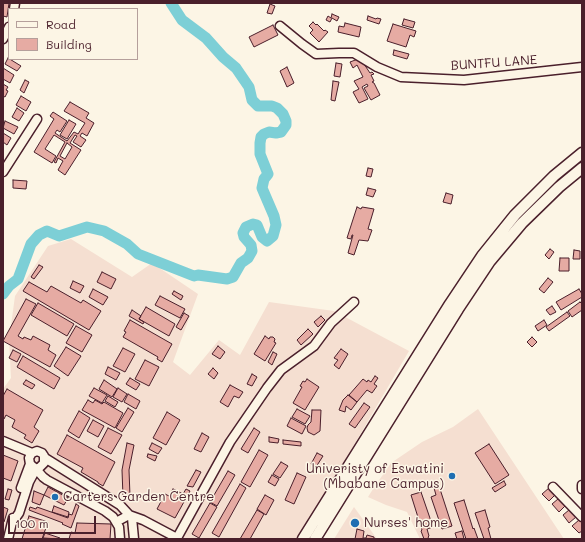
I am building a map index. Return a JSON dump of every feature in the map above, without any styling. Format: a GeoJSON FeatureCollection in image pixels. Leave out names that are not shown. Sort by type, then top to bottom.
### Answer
{"type":"FeatureCollection","features":[{"type":"Feature","properties":{"kind":"main road"},"geometry":{"type":"LineString","coordinates":[[303,539],[450,304],[482,256],[515,215],[554,176],[582,153]]}},
{"type":"Feature","properties":{"kind":"main road"},"geometry":{"type":"LineString","coordinates":[[315,539],[458,309],[490,261],[522,222],[558,187],[582,168]]}},
{"type":"Feature","properties":{"kind":"street","name":"BUNTFU LANE"},"geometry":{"type":"LineString","coordinates":[[280,26],[316,54],[354,53],[377,67],[400,77],[464,80],[582,67]]}},
{"type":"Feature","properties":{"kind":"street"},"geometry":{"type":"LineString","coordinates":[[3,39],[8,29]]}},
{"type":"Feature","properties":{"kind":"street"},"geometry":{"type":"LineString","coordinates":[[3,172],[37,119]]}},
{"type":"Feature","properties":{"kind":"street"},"geometry":{"type":"LineString","coordinates":[[116,522],[129,515],[143,520],[177,538],[230,442],[267,388],[281,370],[314,346],[331,323],[354,302]]}},
{"type":"Feature","properties":{"kind":"street"},"geometry":{"type":"LineString","coordinates":[[3,440],[32,453],[37,451],[42,453],[45,458],[120,505],[132,518],[134,539]]}},
{"type":"Feature","properties":{"kind":"street"},"geometry":{"type":"LineString","coordinates":[[32,453],[29,458],[33,466],[47,480],[105,511],[119,527],[120,539]]}},
{"type":"Feature","properties":{"kind":"street"},"geometry":{"type":"LineString","coordinates":[[33,466],[40,467],[44,463],[45,458]]}},
{"type":"Feature","properties":{"kind":"street"},"geometry":{"type":"LineString","coordinates":[[12,523],[19,513],[33,466]]}},
{"type":"Feature","properties":{"kind":"street"},"geometry":{"type":"LineString","coordinates":[[8,539],[14,510],[33,466]]}},
{"type":"Feature","properties":{"kind":"street"},"geometry":{"type":"LineString","coordinates":[[29,482],[39,479],[47,480]]}},
{"type":"Feature","properties":{"kind":"street"},"geometry":{"type":"LineString","coordinates":[[553,486],[582,517]]}},
{"type":"Feature","properties":{"kind":"shaded area"},"geometry":{"type":"Polygon","coordinates":[[[71,239],[132,277],[152,263],[198,294],[173,362],[190,375],[219,340],[240,355],[269,302],[334,311],[409,351],[299,539],[3,539],[3,389],[11,378],[9,340],[15,296],[48,246],[71,239]]]}},
{"type":"Feature","properties":{"kind":"shaded area","name":"Univeristy of Eswatini (Mbabane Campus)"},"geometry":{"type":"Polygon","coordinates":[[[478,409],[564,539],[420,539],[407,512],[368,497],[391,463],[422,442],[453,427],[478,409]]]}},
{"type":"Feature","properties":{"kind":"shaded area","name":"Nurses' home"},"geometry":{"type":"Polygon","coordinates":[[[354,507],[377,539],[334,539],[354,507]]]}},
{"type":"Feature","properties":{"kind":"building"},"geometry":{"type":"Polygon","coordinates":[[[3,3],[9,3],[7,17],[3,16],[3,3]]]}},
{"type":"Feature","properties":{"kind":"building"},"geometry":{"type":"Polygon","coordinates":[[[270,4],[275,6],[272,14],[267,13],[270,4]]]}},
{"type":"Feature","properties":{"kind":"building"},"geometry":{"type":"Polygon","coordinates":[[[332,14],[339,17],[337,21],[332,18],[330,22],[326,20],[328,16],[331,18],[332,14]]]}},
{"type":"Feature","properties":{"kind":"building"},"geometry":{"type":"Polygon","coordinates":[[[368,16],[381,19],[379,24],[367,20],[368,16]]]}},
{"type":"Feature","properties":{"kind":"building"},"geometry":{"type":"Polygon","coordinates":[[[404,19],[415,22],[413,28],[402,25],[404,19]]]}},
{"type":"Feature","properties":{"kind":"building"},"geometry":{"type":"Polygon","coordinates":[[[313,22],[324,31],[325,30],[328,32],[319,42],[310,33],[313,30],[309,26],[313,22]]]}},
{"type":"Feature","properties":{"kind":"building"},"geometry":{"type":"Polygon","coordinates":[[[345,23],[361,27],[359,37],[338,32],[339,26],[344,27],[345,23]]]}},
{"type":"Feature","properties":{"kind":"building"},"geometry":{"type":"Polygon","coordinates":[[[393,24],[416,31],[414,37],[410,35],[406,47],[387,41],[393,24]]]}},
{"type":"Feature","properties":{"kind":"building"},"geometry":{"type":"Polygon","coordinates":[[[273,25],[278,35],[254,47],[249,37],[273,25]]]}},
{"type":"Feature","properties":{"kind":"building"},"geometry":{"type":"Polygon","coordinates":[[[394,50],[409,54],[407,59],[393,55],[394,50]]]}},
{"type":"Feature","properties":{"kind":"building"},"geometry":{"type":"Polygon","coordinates":[[[8,58],[8,60],[11,60],[21,66],[17,71],[5,64],[8,58]]]}},
{"type":"Feature","properties":{"kind":"building"},"geometry":{"type":"Polygon","coordinates":[[[358,59],[360,62],[362,61],[370,73],[372,72],[374,74],[371,75],[374,81],[372,82],[380,95],[371,100],[364,88],[368,86],[367,84],[362,87],[368,99],[359,103],[353,92],[359,89],[354,81],[363,77],[357,65],[353,68],[350,62],[358,59]]]}},
{"type":"Feature","properties":{"kind":"building"},"geometry":{"type":"Polygon","coordinates":[[[336,63],[342,64],[340,77],[334,76],[336,63]]]}},
{"type":"Feature","properties":{"kind":"building"},"geometry":{"type":"Polygon","coordinates":[[[287,67],[294,83],[287,87],[280,71],[287,67]]]}},
{"type":"Feature","properties":{"kind":"building"},"geometry":{"type":"Polygon","coordinates":[[[3,68],[14,75],[10,83],[3,79],[3,68]]]}},
{"type":"Feature","properties":{"kind":"building"},"geometry":{"type":"Polygon","coordinates":[[[25,80],[29,82],[24,93],[20,90],[25,80]]]}},
{"type":"Feature","properties":{"kind":"building"},"geometry":{"type":"Polygon","coordinates":[[[333,81],[339,82],[335,101],[331,100],[333,81]]]}},
{"type":"Feature","properties":{"kind":"building"},"geometry":{"type":"Polygon","coordinates":[[[3,84],[8,87],[5,97],[3,96],[3,84]]]}},
{"type":"Feature","properties":{"kind":"building"},"geometry":{"type":"Polygon","coordinates":[[[21,96],[31,102],[26,111],[16,105],[21,96]]]}},
{"type":"Feature","properties":{"kind":"building"},"geometry":{"type":"Polygon","coordinates":[[[70,102],[89,113],[86,118],[94,123],[87,136],[82,133],[80,136],[86,140],[81,147],[73,142],[77,136],[75,135],[70,143],[81,150],[65,175],[58,170],[63,161],[58,158],[56,163],[54,162],[65,142],[54,135],[45,149],[56,156],[52,163],[34,152],[54,119],[50,116],[53,112],[67,121],[60,132],[57,130],[55,133],[67,141],[74,132],[78,134],[85,123],[64,111],[70,102]],[[67,143],[60,156],[65,159],[72,147],[67,143]]]}},
{"type":"Feature","properties":{"kind":"building"},"geometry":{"type":"Polygon","coordinates":[[[17,108],[24,113],[19,121],[12,117],[17,108]]]}},
{"type":"Feature","properties":{"kind":"building"},"geometry":{"type":"Polygon","coordinates":[[[69,120],[76,124],[67,139],[60,135],[69,120]]]}},
{"type":"Feature","properties":{"kind":"building"},"geometry":{"type":"Polygon","coordinates":[[[5,121],[18,127],[14,134],[3,128],[5,121]]]}},
{"type":"Feature","properties":{"kind":"building"},"geometry":{"type":"Polygon","coordinates":[[[3,133],[11,138],[7,145],[3,142],[3,133]]]}},
{"type":"Feature","properties":{"kind":"building"},"geometry":{"type":"Polygon","coordinates":[[[368,168],[373,169],[371,177],[366,176],[368,168]]]}},
{"type":"Feature","properties":{"kind":"building"},"geometry":{"type":"Polygon","coordinates":[[[13,180],[27,181],[26,189],[13,188],[13,180]]]}},
{"type":"Feature","properties":{"kind":"building"},"geometry":{"type":"Polygon","coordinates":[[[368,188],[376,190],[373,197],[366,195],[368,188]]]}},
{"type":"Feature","properties":{"kind":"building"},"geometry":{"type":"Polygon","coordinates":[[[446,193],[453,195],[451,204],[443,202],[446,193]]]}},
{"type":"Feature","properties":{"kind":"building"},"geometry":{"type":"Polygon","coordinates":[[[357,207],[361,209],[362,207],[374,209],[368,229],[372,230],[368,241],[359,240],[354,255],[348,253],[353,235],[351,239],[347,238],[357,207]]]}},
{"type":"Feature","properties":{"kind":"building"},"geometry":{"type":"Polygon","coordinates":[[[550,249],[554,252],[549,259],[545,255],[550,249]]]}},
{"type":"Feature","properties":{"kind":"building"},"geometry":{"type":"Polygon","coordinates":[[[574,250],[580,251],[580,259],[573,259],[574,250]]]}},
{"type":"Feature","properties":{"kind":"building"},"geometry":{"type":"Polygon","coordinates":[[[560,258],[569,258],[569,271],[559,271],[560,258]]]}},
{"type":"Feature","properties":{"kind":"building"},"geometry":{"type":"Polygon","coordinates":[[[39,265],[43,267],[34,279],[31,277],[39,265]]]}},
{"type":"Feature","properties":{"kind":"building"},"geometry":{"type":"Polygon","coordinates":[[[102,272],[116,279],[111,289],[97,282],[102,272]]]}},
{"type":"Feature","properties":{"kind":"building"},"geometry":{"type":"Polygon","coordinates":[[[548,278],[553,282],[544,293],[539,289],[548,278]]]}},
{"type":"Feature","properties":{"kind":"building"},"geometry":{"type":"Polygon","coordinates":[[[73,281],[84,286],[80,293],[70,288],[73,281]]]}},
{"type":"Feature","properties":{"kind":"building"},"geometry":{"type":"Polygon","coordinates":[[[29,282],[47,292],[51,286],[81,303],[83,300],[101,311],[89,330],[23,291],[29,282]]]}},
{"type":"Feature","properties":{"kind":"building"},"geometry":{"type":"Polygon","coordinates":[[[93,289],[108,297],[103,305],[89,297],[93,289]]]}},
{"type":"Feature","properties":{"kind":"building"},"geometry":{"type":"Polygon","coordinates":[[[579,289],[582,297],[561,310],[556,302],[579,289]]]}},
{"type":"Feature","properties":{"kind":"building"},"geometry":{"type":"Polygon","coordinates":[[[174,291],[183,296],[181,300],[172,294],[174,291]]]}},
{"type":"Feature","properties":{"kind":"building"},"geometry":{"type":"Polygon","coordinates":[[[160,296],[185,309],[180,318],[155,305],[160,296]]]}},
{"type":"Feature","properties":{"kind":"building"},"geometry":{"type":"Polygon","coordinates":[[[26,299],[36,304],[18,336],[23,339],[24,337],[31,340],[33,336],[50,345],[48,350],[56,355],[50,367],[3,341],[26,299]]]}},
{"type":"Feature","properties":{"kind":"building"},"geometry":{"type":"Polygon","coordinates":[[[580,302],[582,304],[582,310],[572,317],[568,311],[580,302]]]}},
{"type":"Feature","properties":{"kind":"building"},"geometry":{"type":"Polygon","coordinates":[[[38,303],[74,324],[67,336],[31,315],[38,303]]]}},
{"type":"Feature","properties":{"kind":"building"},"geometry":{"type":"Polygon","coordinates":[[[552,306],[556,312],[550,315],[546,310],[552,306]]]}},
{"type":"Feature","properties":{"kind":"building"},"geometry":{"type":"Polygon","coordinates":[[[146,307],[175,324],[169,336],[139,319],[146,307]]]}},
{"type":"Feature","properties":{"kind":"building"},"geometry":{"type":"Polygon","coordinates":[[[132,310],[141,316],[139,319],[144,322],[143,324],[129,316],[132,310]]]}},
{"type":"Feature","properties":{"kind":"building"},"geometry":{"type":"Polygon","coordinates":[[[567,312],[570,316],[549,331],[546,327],[567,312]]]}},
{"type":"Feature","properties":{"kind":"building"},"geometry":{"type":"Polygon","coordinates":[[[184,313],[189,316],[181,330],[176,327],[184,313]]]}},
{"type":"Feature","properties":{"kind":"building"},"geometry":{"type":"Polygon","coordinates":[[[321,316],[325,320],[318,327],[314,322],[321,316]]]}},
{"type":"Feature","properties":{"kind":"building"},"geometry":{"type":"Polygon","coordinates":[[[130,320],[172,344],[162,362],[157,359],[158,357],[123,337],[126,332],[124,331],[130,320]]]}},
{"type":"Feature","properties":{"kind":"building"},"geometry":{"type":"Polygon","coordinates":[[[544,320],[547,325],[538,331],[535,326],[544,320]]]}},
{"type":"Feature","properties":{"kind":"building"},"geometry":{"type":"Polygon","coordinates":[[[76,326],[92,335],[82,352],[66,343],[76,326]]]}},
{"type":"Feature","properties":{"kind":"building"},"geometry":{"type":"Polygon","coordinates":[[[308,329],[313,334],[301,345],[297,340],[308,329]]]}},
{"type":"Feature","properties":{"kind":"building"},"geometry":{"type":"Polygon","coordinates":[[[265,336],[269,339],[270,337],[273,337],[275,339],[274,342],[276,343],[265,361],[254,354],[265,336]]]}},
{"type":"Feature","properties":{"kind":"building"},"geometry":{"type":"Polygon","coordinates":[[[532,337],[537,342],[532,347],[527,342],[532,337]]]}},
{"type":"Feature","properties":{"kind":"building"},"geometry":{"type":"Polygon","coordinates":[[[218,346],[225,352],[220,359],[212,354],[218,346]]]}},
{"type":"Feature","properties":{"kind":"building"},"geometry":{"type":"Polygon","coordinates":[[[66,347],[81,356],[68,376],[54,366],[66,347]]]}},
{"type":"Feature","properties":{"kind":"building"},"geometry":{"type":"Polygon","coordinates":[[[123,348],[135,354],[125,372],[113,366],[123,348]]]}},
{"type":"Feature","properties":{"kind":"building"},"geometry":{"type":"Polygon","coordinates":[[[341,349],[348,354],[339,369],[334,365],[338,360],[334,358],[341,349]]]}},
{"type":"Feature","properties":{"kind":"building"},"geometry":{"type":"Polygon","coordinates":[[[13,350],[21,354],[17,362],[9,358],[13,350]]]}},
{"type":"Feature","properties":{"kind":"building"},"geometry":{"type":"Polygon","coordinates":[[[273,352],[277,354],[272,365],[268,362],[273,352]]]}},
{"type":"Feature","properties":{"kind":"building"},"geometry":{"type":"Polygon","coordinates":[[[23,356],[60,378],[54,389],[17,367],[23,356]]]}},
{"type":"Feature","properties":{"kind":"building"},"geometry":{"type":"Polygon","coordinates":[[[145,360],[159,367],[149,386],[135,379],[145,360]]]}},
{"type":"Feature","properties":{"kind":"building"},"geometry":{"type":"Polygon","coordinates":[[[108,367],[120,373],[116,380],[105,374],[108,367]]]}},
{"type":"Feature","properties":{"kind":"building"},"geometry":{"type":"Polygon","coordinates":[[[213,368],[218,373],[214,379],[208,374],[213,368]]]}},
{"type":"Feature","properties":{"kind":"building"},"geometry":{"type":"Polygon","coordinates":[[[252,374],[257,377],[252,386],[247,384],[252,374]]]}},
{"type":"Feature","properties":{"kind":"building"},"geometry":{"type":"Polygon","coordinates":[[[375,376],[378,378],[374,384],[377,386],[372,393],[367,390],[357,402],[349,395],[363,379],[367,382],[368,380],[371,382],[375,376]]]}},
{"type":"Feature","properties":{"kind":"building"},"geometry":{"type":"Polygon","coordinates":[[[130,378],[140,384],[136,390],[126,384],[130,378]]]}},
{"type":"Feature","properties":{"kind":"building"},"geometry":{"type":"Polygon","coordinates":[[[307,379],[319,387],[305,410],[293,403],[302,387],[300,386],[303,381],[305,382],[307,379]]]}},
{"type":"Feature","properties":{"kind":"building"},"geometry":{"type":"Polygon","coordinates":[[[26,380],[35,385],[32,389],[23,384],[26,380]]]}},
{"type":"Feature","properties":{"kind":"building"},"geometry":{"type":"Polygon","coordinates":[[[104,380],[117,389],[112,397],[99,389],[104,380]]]}},
{"type":"Feature","properties":{"kind":"building"},"geometry":{"type":"Polygon","coordinates":[[[230,385],[243,392],[239,398],[234,396],[228,407],[220,402],[230,385]]]}},
{"type":"Feature","properties":{"kind":"building"},"geometry":{"type":"Polygon","coordinates":[[[94,388],[107,395],[102,403],[89,396],[94,388]]]}},
{"type":"Feature","properties":{"kind":"building"},"geometry":{"type":"Polygon","coordinates":[[[118,388],[127,394],[122,402],[113,397],[118,388]]]}},
{"type":"Feature","properties":{"kind":"building"},"geometry":{"type":"Polygon","coordinates":[[[7,389],[43,410],[34,427],[39,431],[32,443],[24,438],[26,435],[12,427],[15,420],[6,415],[4,419],[3,418],[3,396],[7,389]]]}},
{"type":"Feature","properties":{"kind":"building"},"geometry":{"type":"Polygon","coordinates":[[[128,394],[140,401],[136,409],[124,402],[128,394]]]}},
{"type":"Feature","properties":{"kind":"building"},"geometry":{"type":"Polygon","coordinates":[[[348,395],[357,402],[351,410],[346,406],[345,412],[339,410],[343,400],[348,395]]]}},
{"type":"Feature","properties":{"kind":"building"},"geometry":{"type":"Polygon","coordinates":[[[108,396],[118,402],[115,407],[105,401],[108,396]]]}},
{"type":"Feature","properties":{"kind":"building"},"geometry":{"type":"Polygon","coordinates":[[[88,400],[93,403],[95,400],[102,404],[104,402],[123,413],[115,428],[82,410],[88,400]]]}},
{"type":"Feature","properties":{"kind":"building"},"geometry":{"type":"Polygon","coordinates":[[[364,403],[370,407],[355,428],[349,424],[364,403]]]}},
{"type":"Feature","properties":{"kind":"building"},"geometry":{"type":"Polygon","coordinates":[[[128,408],[134,412],[122,432],[116,428],[128,408]]]}},
{"type":"Feature","properties":{"kind":"building"},"geometry":{"type":"Polygon","coordinates":[[[297,409],[310,416],[305,424],[292,417],[297,409]]]}},
{"type":"Feature","properties":{"kind":"building"},"geometry":{"type":"Polygon","coordinates":[[[312,410],[321,410],[320,431],[314,435],[308,432],[307,428],[311,422],[312,410]]]}},
{"type":"Feature","properties":{"kind":"building"},"geometry":{"type":"Polygon","coordinates":[[[79,411],[90,418],[79,438],[68,431],[79,411]]]}},
{"type":"Feature","properties":{"kind":"building"},"geometry":{"type":"Polygon","coordinates":[[[167,412],[180,420],[166,445],[153,438],[167,412]]]}},
{"type":"Feature","properties":{"kind":"building"},"geometry":{"type":"Polygon","coordinates":[[[291,418],[306,426],[302,434],[287,426],[291,418]]]}},
{"type":"Feature","properties":{"kind":"building"},"geometry":{"type":"Polygon","coordinates":[[[93,420],[104,426],[98,437],[87,431],[93,420]]]}},
{"type":"Feature","properties":{"kind":"building"},"geometry":{"type":"Polygon","coordinates":[[[108,428],[122,435],[111,454],[98,447],[108,428]]]}},
{"type":"Feature","properties":{"kind":"building"},"geometry":{"type":"Polygon","coordinates":[[[254,428],[260,432],[248,453],[241,449],[254,428]]]}},
{"type":"Feature","properties":{"kind":"building"},"geometry":{"type":"Polygon","coordinates":[[[202,433],[209,437],[201,452],[194,449],[202,433]]]}},
{"type":"Feature","properties":{"kind":"building"},"geometry":{"type":"Polygon","coordinates":[[[67,435],[115,462],[103,486],[81,472],[83,468],[57,454],[67,435]]]}},
{"type":"Feature","properties":{"kind":"building"},"geometry":{"type":"Polygon","coordinates":[[[269,437],[279,439],[278,443],[269,442],[269,437]]]}},
{"type":"Feature","properties":{"kind":"building"},"geometry":{"type":"Polygon","coordinates":[[[283,440],[301,442],[301,446],[283,444],[283,440]]]}},
{"type":"Feature","properties":{"kind":"building"},"geometry":{"type":"Polygon","coordinates":[[[127,443],[134,445],[129,470],[130,496],[123,497],[122,470],[127,443]]]}},
{"type":"Feature","properties":{"kind":"building"},"geometry":{"type":"Polygon","coordinates":[[[152,443],[162,448],[158,454],[149,449],[152,443]]]}},
{"type":"Feature","properties":{"kind":"building"},"geometry":{"type":"Polygon","coordinates":[[[489,444],[509,475],[495,484],[475,453],[489,444]]]}},
{"type":"Feature","properties":{"kind":"building"},"geometry":{"type":"Polygon","coordinates":[[[259,450],[268,455],[250,487],[241,482],[259,450]]]}},
{"type":"Feature","properties":{"kind":"building"},"geometry":{"type":"Polygon","coordinates":[[[317,453],[323,456],[316,467],[311,464],[317,453]]]}},
{"type":"Feature","properties":{"kind":"building"},"geometry":{"type":"Polygon","coordinates":[[[148,454],[157,456],[155,461],[147,457],[148,454]]]}},
{"type":"Feature","properties":{"kind":"building"},"geometry":{"type":"Polygon","coordinates":[[[3,455],[18,461],[11,481],[3,478],[3,455]]]}},
{"type":"Feature","properties":{"kind":"building"},"geometry":{"type":"Polygon","coordinates":[[[281,462],[288,466],[280,478],[273,474],[281,462]]]}},
{"type":"Feature","properties":{"kind":"building"},"geometry":{"type":"Polygon","coordinates":[[[196,470],[201,472],[193,487],[187,486],[196,470]]]}},
{"type":"Feature","properties":{"kind":"building"},"geometry":{"type":"Polygon","coordinates":[[[228,471],[235,475],[217,506],[210,502],[228,471]]]}},
{"type":"Feature","properties":{"kind":"building"},"geometry":{"type":"Polygon","coordinates":[[[297,473],[306,477],[294,504],[285,500],[297,473]]]}},
{"type":"Feature","properties":{"kind":"building"},"geometry":{"type":"Polygon","coordinates":[[[272,475],[279,479],[275,486],[268,482],[272,475]]]}},
{"type":"Feature","properties":{"kind":"building"},"geometry":{"type":"Polygon","coordinates":[[[504,481],[506,485],[495,492],[492,488],[504,481]]]}},
{"type":"Feature","properties":{"kind":"building"},"geometry":{"type":"Polygon","coordinates":[[[240,484],[246,488],[219,537],[212,533],[240,484]]]}},
{"type":"Feature","properties":{"kind":"building"},"geometry":{"type":"Polygon","coordinates":[[[439,486],[452,526],[442,529],[431,497],[436,495],[434,488],[439,486]]]}},
{"type":"Feature","properties":{"kind":"building"},"geometry":{"type":"Polygon","coordinates":[[[48,487],[68,498],[64,505],[44,495],[48,487]]]}},
{"type":"Feature","properties":{"kind":"building"},"geometry":{"type":"Polygon","coordinates":[[[549,488],[555,495],[549,501],[542,494],[549,488]]]}},
{"type":"Feature","properties":{"kind":"building"},"geometry":{"type":"Polygon","coordinates":[[[8,489],[12,490],[9,500],[5,499],[8,489]]]}},
{"type":"Feature","properties":{"kind":"building"},"geometry":{"type":"Polygon","coordinates":[[[173,489],[183,494],[186,489],[190,491],[175,518],[157,509],[165,494],[169,496],[173,489]]]}},
{"type":"Feature","properties":{"kind":"building"},"geometry":{"type":"Polygon","coordinates":[[[34,491],[44,495],[40,505],[32,502],[34,491]]]}},
{"type":"Feature","properties":{"kind":"building"},"geometry":{"type":"Polygon","coordinates":[[[421,492],[433,527],[427,529],[429,539],[424,539],[411,495],[421,492]]]}},
{"type":"Feature","properties":{"kind":"building"},"geometry":{"type":"Polygon","coordinates":[[[265,495],[274,500],[266,515],[257,509],[265,495]]]}},
{"type":"Feature","properties":{"kind":"building"},"geometry":{"type":"Polygon","coordinates":[[[558,499],[565,506],[559,512],[552,504],[558,499]]]}},
{"type":"Feature","properties":{"kind":"building"},"geometry":{"type":"Polygon","coordinates":[[[464,500],[473,529],[474,528],[478,539],[466,539],[454,503],[464,500]]]}},
{"type":"Feature","properties":{"kind":"building"},"geometry":{"type":"Polygon","coordinates":[[[210,503],[217,507],[199,538],[192,534],[210,503]]]}},
{"type":"Feature","properties":{"kind":"building"},"geometry":{"type":"Polygon","coordinates":[[[76,504],[79,506],[71,528],[62,524],[63,523],[29,510],[30,507],[36,509],[37,507],[68,518],[69,514],[72,515],[76,504]]]}},
{"type":"Feature","properties":{"kind":"building"},"geometry":{"type":"Polygon","coordinates":[[[54,506],[69,512],[68,517],[52,512],[54,506]]]}},
{"type":"Feature","properties":{"kind":"building"},"geometry":{"type":"Polygon","coordinates":[[[3,507],[8,509],[4,522],[3,522],[3,507]]]}},
{"type":"Feature","properties":{"kind":"building"},"geometry":{"type":"Polygon","coordinates":[[[257,510],[264,514],[250,539],[240,539],[257,510]]]}},
{"type":"Feature","properties":{"kind":"building"},"geometry":{"type":"Polygon","coordinates":[[[485,510],[490,527],[488,528],[491,539],[484,539],[475,513],[485,510]]]}},
{"type":"Feature","properties":{"kind":"building"},"geometry":{"type":"Polygon","coordinates":[[[569,510],[576,517],[569,523],[563,515],[569,510]]]}},
{"type":"Feature","properties":{"kind":"building"},"geometry":{"type":"Polygon","coordinates":[[[29,516],[48,522],[42,539],[22,539],[29,516]]]}},
{"type":"Feature","properties":{"kind":"building"},"geometry":{"type":"Polygon","coordinates":[[[579,520],[582,523],[582,531],[579,533],[572,526],[579,520]]]}},
{"type":"Feature","properties":{"kind":"building"},"geometry":{"type":"Polygon","coordinates":[[[77,523],[111,524],[110,539],[69,539],[71,532],[75,533],[77,523]]]}},
{"type":"Feature","properties":{"kind":"building"},"geometry":{"type":"Polygon","coordinates":[[[357,529],[364,531],[363,538],[366,538],[367,535],[374,537],[374,539],[355,539],[357,529]]]}},
{"type":"Feature","properties":{"kind":"building"},"geometry":{"type":"Polygon","coordinates":[[[462,531],[464,539],[457,539],[455,533],[462,531]]]}},
{"type":"Feature","properties":{"kind":"building"},"geometry":{"type":"Polygon","coordinates":[[[45,533],[60,538],[43,538],[45,533]]]}},
{"type":"Feature","properties":{"kind":"waterway"},"geometry":{"type":"LineString","coordinates":[[3,294],[9,286],[18,279],[31,244],[39,235],[47,231],[59,236],[87,227],[104,231],[127,244],[138,254],[194,276],[198,275],[227,279],[233,277],[241,263],[248,258],[252,251],[251,245],[244,237],[243,233],[246,227],[253,224],[257,225],[262,237],[267,241],[273,236],[276,225],[274,216],[262,188],[264,179],[268,174],[260,154],[260,143],[261,137],[264,134],[269,132],[281,132],[286,125],[283,114],[277,108],[272,106],[258,106],[252,100],[249,87],[236,68],[223,57],[206,38],[182,20],[171,3]]}},
{"type":"Feature","properties":{"kind":"place","name":"Univeristy of Eswatini (Mbabane Campus)"},"geometry":{"type":"Point","coordinates":[452,476]}},
{"type":"Feature","properties":{"kind":"place","name":"Carters Garden Centre"},"geometry":{"type":"Point","coordinates":[55,497]}},
{"type":"Feature","properties":{"kind":"place","name":"Nurses' home"},"geometry":{"type":"Point","coordinates":[355,523]}}]}
